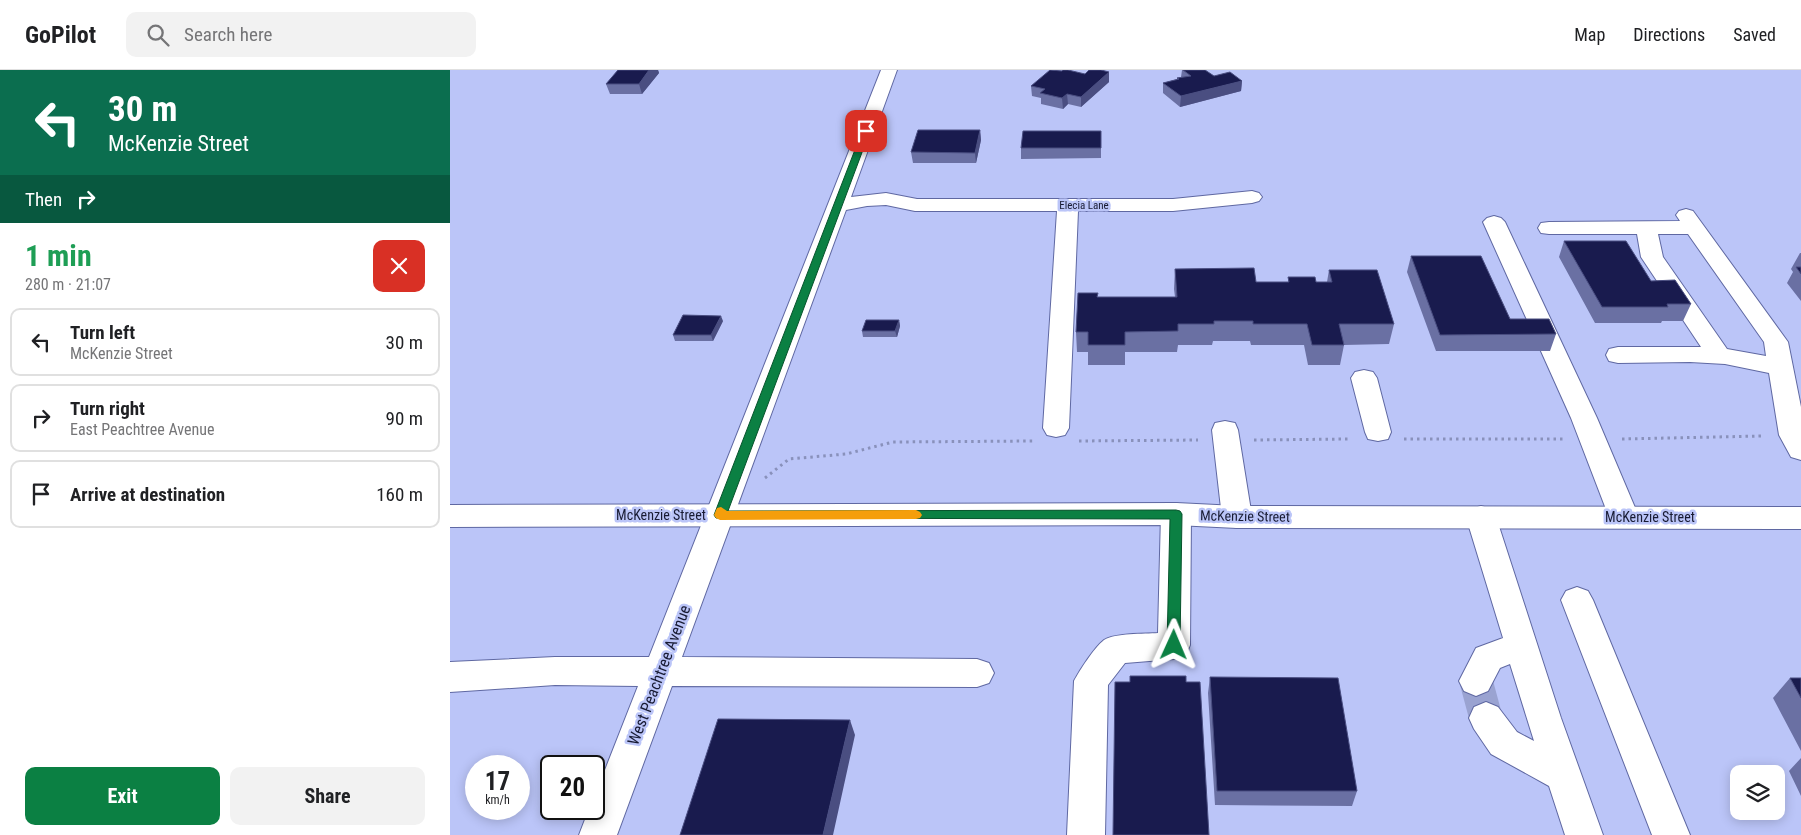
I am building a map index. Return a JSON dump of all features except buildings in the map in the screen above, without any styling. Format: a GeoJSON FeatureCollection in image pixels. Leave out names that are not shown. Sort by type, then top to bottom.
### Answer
{"type":"FeatureCollection","features":[{"type":"Feature","properties":{"kind":"street","name":"West Peachtree Avenue"},"geometry":{"type":"LineString","coordinates":[[598,835],[889,70]]}},
{"type":"Feature","properties":{"kind":"street","name":"Elecia Lane"},"geometry":{"type":"LineString","coordinates":[[838,206],[856,212],[901,212],[915,205],[1174,205],[1252,197]]}},
{"type":"Feature","properties":{"kind":"street"},"geometry":{"type":"LineString","coordinates":[[1056,428],[1068,205]]}},
{"type":"Feature","properties":{"kind":"street"},"geometry":{"type":"LineString","coordinates":[[1550,228],[1644,228],[1690,221],[1776,342],[1793,435],[1801,450]]}},
{"type":"Feature","properties":{"kind":"street"},"geometry":{"type":"LineString","coordinates":[[1494,222],[1584,418],[1624,517]]}},
{"type":"Feature","properties":{"kind":"street"},"geometry":{"type":"LineString","coordinates":[[1644,228],[1648,235],[1652,257],[1662,287],[1714,348]]}},
{"type":"Feature","properties":{"kind":"street"},"geometry":{"type":"LineString","coordinates":[[1674,321],[1678,326],[1714,348],[1780,367]]}},
{"type":"Feature","properties":{"kind":"street"},"geometry":{"type":"LineString","coordinates":[[1618,355],[1690,354],[1714,348]]}},
{"type":"Feature","properties":{"kind":"street"},"geometry":{"type":"LineString","coordinates":[[1364,378],[1378,432]]}},
{"type":"Feature","properties":{"kind":"street"},"geometry":{"type":"LineString","coordinates":[[1225,430],[1237,517]]}},
{"type":"Feature","properties":{"kind":"street"},"geometry":{"type":"LineString","coordinates":[[1086,835],[1091,681],[1116,650],[1174,645],[1176,514]]}},
{"type":"Feature","properties":{"kind":"street","name":"McKenzie Street"},"geometry":{"type":"LineString","coordinates":[[450,516],[1176,514],[1237,517],[1801,518]]}},
{"type":"Feature","properties":{"kind":"street"},"geometry":{"type":"LineString","coordinates":[[1482,517],[1521,645],[1584,835]]}},
{"type":"Feature","properties":{"kind":"street"},"geometry":{"type":"LineString","coordinates":[[1578,600],[1671,835]]}},
{"type":"Feature","properties":{"kind":"street"},"geometry":{"type":"LineString","coordinates":[[1476,681],[1488,658],[1521,645]]}},
{"type":"Feature","properties":{"kind":"street"},"geometry":{"type":"LineString","coordinates":[[450,677],[555,671],[977,673]]}},
{"type":"Feature","properties":{"kind":"street"},"geometry":{"type":"LineString","coordinates":[[1486,718],[1504,743],[1563,775]]}},
{"type":"Feature","properties":{"kind":"tunnel"},"geometry":{"type":"LineString","coordinates":[[1476,681],[1486,718]]}},
{"type":"Feature","properties":{"kind":"slow traffic"},"geometry":{"type":"LineString","coordinates":[[721,512],[720,515],[916,515]]}},
{"type":"Feature","properties":{"kind":"route"},"geometry":{"type":"LineString","coordinates":[[866,131],[720,515],[1176,514],[1174,645]]}}]}
